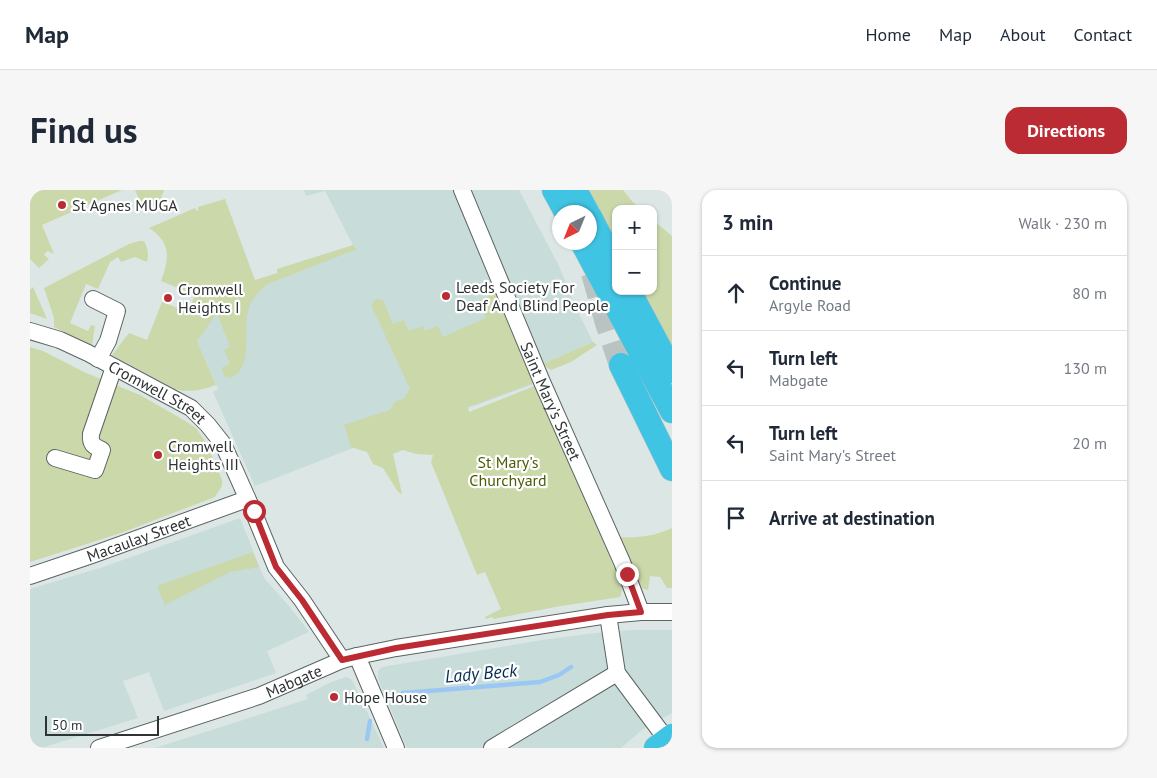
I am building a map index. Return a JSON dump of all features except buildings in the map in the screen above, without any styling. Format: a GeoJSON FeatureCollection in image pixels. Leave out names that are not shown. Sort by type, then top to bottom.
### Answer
{"type":"FeatureCollection","features":[{"type":"Feature","properties":{"kind":"highway"},"geometry":{"type":"LineString","coordinates":[[554,190],[562,205]]}},
{"type":"Feature","properties":{"kind":"highway"},"geometry":{"type":"LineString","coordinates":[[575,190],[583,205]]}},
{"type":"Feature","properties":{"kind":"highway"},"geometry":{"type":"LineString","coordinates":[[597,230],[612,258]]}},
{"type":"Feature","properties":{"kind":"highway"},"geometry":{"type":"LineString","coordinates":[[586,250],[672,411]]}},
{"type":"Feature","properties":{"kind":"highway"},"geometry":{"type":"LineString","coordinates":[[631,295],[672,371]]}},
{"type":"Feature","properties":{"kind":"highway"},"geometry":{"type":"LineString","coordinates":[[652,334],[672,356]]}},
{"type":"Feature","properties":{"kind":"highway"},"geometry":{"type":"LineString","coordinates":[[622,365],[672,469]]}},
{"type":"Feature","properties":{"kind":"highway"},"geometry":{"type":"LineString","coordinates":[[656,748],[672,736]]}},
{"type":"Feature","properties":{"kind":"street","name":"Saint Mary's Street"},"geometry":{"type":"LineString","coordinates":[[462,190],[542,382],[622,562],[641,612]]}},
{"type":"Feature","properties":{"kind":"street"},"geometry":{"type":"LineString","coordinates":[[93,299],[117,311],[108,341],[98,359]]}},
{"type":"Feature","properties":{"kind":"street","name":"Cromwell Street"},"geometry":{"type":"LineString","coordinates":[[30,331],[60,340],[191,408],[208,425],[223,444],[246,498],[254,511],[276,567],[350,658],[377,703],[396,748]]}},
{"type":"Feature","properties":{"kind":"street"},"geometry":{"type":"LineString","coordinates":[[55,458],[95,470],[102,450],[94,446],[90,441],[91,434],[114,368]]}},
{"type":"Feature","properties":{"kind":"street","name":"Macaulay Street"},"geometry":{"type":"LineString","coordinates":[[30,576],[246,498]]}},
{"type":"Feature","properties":{"kind":"street","name":"Mabgate"},"geometry":{"type":"LineString","coordinates":[[99,748],[259,696],[350,658],[396,648],[608,615],[672,612]]}},
{"type":"Feature","properties":{"kind":"street"},"geometry":{"type":"LineString","coordinates":[[608,615],[617,673],[661,732],[672,736]]}},
{"type":"Feature","properties":{"kind":"street"},"geometry":{"type":"LineString","coordinates":[[492,748],[617,673]]}},
{"type":"Feature","properties":{"kind":"shaded area"},"geometry":{"type":"Polygon","coordinates":[[[304,190],[457,190],[534,384],[477,405],[423,421],[255,486],[213,392],[218,389],[197,341],[195,208],[196,211],[221,205],[253,290],[357,248],[353,245],[325,191],[306,196],[304,190]]]}},
{"type":"Feature","properties":{"kind":"shaded area"},"geometry":{"type":"Polygon","coordinates":[[[470,190],[519,190],[559,266],[577,310],[593,342],[542,364],[470,190]]]}},
{"type":"Feature","properties":{"kind":"shaded area"},"geometry":{"type":"Polygon","coordinates":[[[240,518],[264,578],[309,632],[267,651],[276,673],[164,711],[149,672],[123,681],[138,718],[41,748],[30,748],[30,589],[103,567],[240,518]]]}},
{"type":"Feature","properties":{"kind":"shaded area"},"geometry":{"type":"Polygon","coordinates":[[[633,630],[672,630],[672,713],[642,730],[621,748],[407,748],[378,679],[378,671],[382,667],[542,640],[633,630]]]}},
{"type":"Feature","properties":{"kind":"shaded area"},"geometry":{"type":"Polygon","coordinates":[[[346,677],[351,679],[354,684],[384,748],[155,748],[308,699],[306,695],[331,682],[346,677]]]}},
{"type":"Feature","properties":{"kind":"green space"},"geometry":{"type":"Polygon","coordinates":[[[30,190],[122,190],[42,225],[54,254],[47,251],[44,255],[49,259],[39,268],[30,259],[30,190]]]}},
{"type":"Feature","properties":{"kind":"green space"},"geometry":{"type":"Polygon","coordinates":[[[135,190],[164,190],[159,203],[145,213],[135,190]]]}},
{"type":"Feature","properties":{"kind":"green space"},"geometry":{"type":"Polygon","coordinates":[[[577,190],[623,190],[636,205],[612,205],[612,256],[597,228],[597,205],[585,205],[577,190]]]}},
{"type":"Feature","properties":{"kind":"green space"},"geometry":{"type":"Polygon","coordinates":[[[225,199],[255,280],[277,273],[277,269],[353,245],[357,249],[268,284],[259,292],[250,304],[247,317],[245,358],[242,367],[237,374],[228,378],[227,376],[225,377],[221,368],[230,364],[224,350],[230,347],[217,313],[197,341],[216,385],[196,390],[185,391],[175,389],[112,355],[129,333],[147,340],[162,302],[188,312],[195,295],[161,281],[166,266],[167,252],[162,240],[149,228],[195,208],[196,211],[198,207],[225,199]]]}},
{"type":"Feature","properties":{"kind":"green space"},"geometry":{"type":"Polygon","coordinates":[[[657,223],[672,236],[672,349],[633,295],[657,295],[657,223]]]}},
{"type":"Feature","properties":{"kind":"green space"},"geometry":{"type":"Polygon","coordinates":[[[144,241],[146,246],[147,262],[135,257],[121,262],[118,257],[110,262],[98,289],[86,284],[70,323],[88,331],[91,325],[95,326],[92,345],[54,327],[54,318],[44,288],[129,244],[144,241]]]}},
{"type":"Feature","properties":{"kind":"green space"},"geometry":{"type":"Polygon","coordinates":[[[33,287],[47,319],[30,313],[30,290],[33,287]]]}},
{"type":"Feature","properties":{"kind":"green space","name":"St Mary's Churchyard"},"geometry":{"type":"Polygon","coordinates":[[[499,291],[536,382],[468,407],[469,412],[537,385],[618,577],[622,589],[620,597],[486,619],[485,617],[501,609],[485,572],[477,575],[431,462],[433,455],[416,454],[403,450],[393,454],[402,494],[398,492],[383,468],[373,464],[367,452],[351,447],[344,425],[390,410],[395,402],[404,398],[410,389],[372,307],[373,301],[383,300],[393,324],[404,320],[409,331],[423,326],[425,331],[438,326],[443,337],[486,318],[480,300],[499,291]]]}},
{"type":"Feature","properties":{"kind":"green space"},"geometry":{"type":"Polygon","coordinates":[[[593,342],[597,345],[571,362],[551,370],[542,364],[593,342]]]}},
{"type":"Feature","properties":{"kind":"green space"},"geometry":{"type":"Polygon","coordinates":[[[30,347],[43,351],[84,372],[140,395],[196,428],[207,444],[222,480],[222,486],[215,497],[121,533],[30,562],[30,347]]]}},
{"type":"Feature","properties":{"kind":"green space"},"geometry":{"type":"Polygon","coordinates":[[[672,528],[672,588],[667,588],[660,577],[650,576],[648,590],[641,588],[617,537],[645,536],[672,528]]]}},
{"type":"Feature","properties":{"kind":"green space"},"geometry":{"type":"Polygon","coordinates":[[[253,552],[259,567],[230,572],[165,605],[157,586],[253,552]]]}},
{"type":"Feature","properties":{"kind":"waterway","name":"Lady Beck"},"geometry":{"type":"LineString","coordinates":[[391,700],[403,693],[540,682],[559,675],[571,667]]}},
{"type":"Feature","properties":{"kind":"waterway","name":"Lady Beck"},"geometry":{"type":"LineString","coordinates":[[367,739],[370,721]]}},
{"type":"Feature","properties":{"kind":"tunnel"},"geometry":{"type":"LineString","coordinates":[[593,273],[621,365]]}},
{"type":"Feature","properties":{"kind":"place","name":"St Agnes MUGA"},"geometry":{"type":"Point","coordinates":[62,205]}},
{"type":"Feature","properties":{"kind":"place","name":"Leeds Society For Deaf And Blind People"},"geometry":{"type":"Point","coordinates":[446,296]}},
{"type":"Feature","properties":{"kind":"place","name":"Cromwell Heights I"},"geometry":{"type":"Point","coordinates":[168,298]}},
{"type":"Feature","properties":{"kind":"place","name":"Cromwell Heights III"},"geometry":{"type":"Point","coordinates":[158,455]}},
{"type":"Feature","properties":{"kind":"place","name":"Hope House"},"geometry":{"type":"Point","coordinates":[334,697]}},
{"type":"Feature","properties":{"kind":"route"},"geometry":{"type":"LineString","coordinates":[[254,511],[276,567],[302,600],[342,660],[396,648],[608,615],[641,612],[627,574]]}}]}
